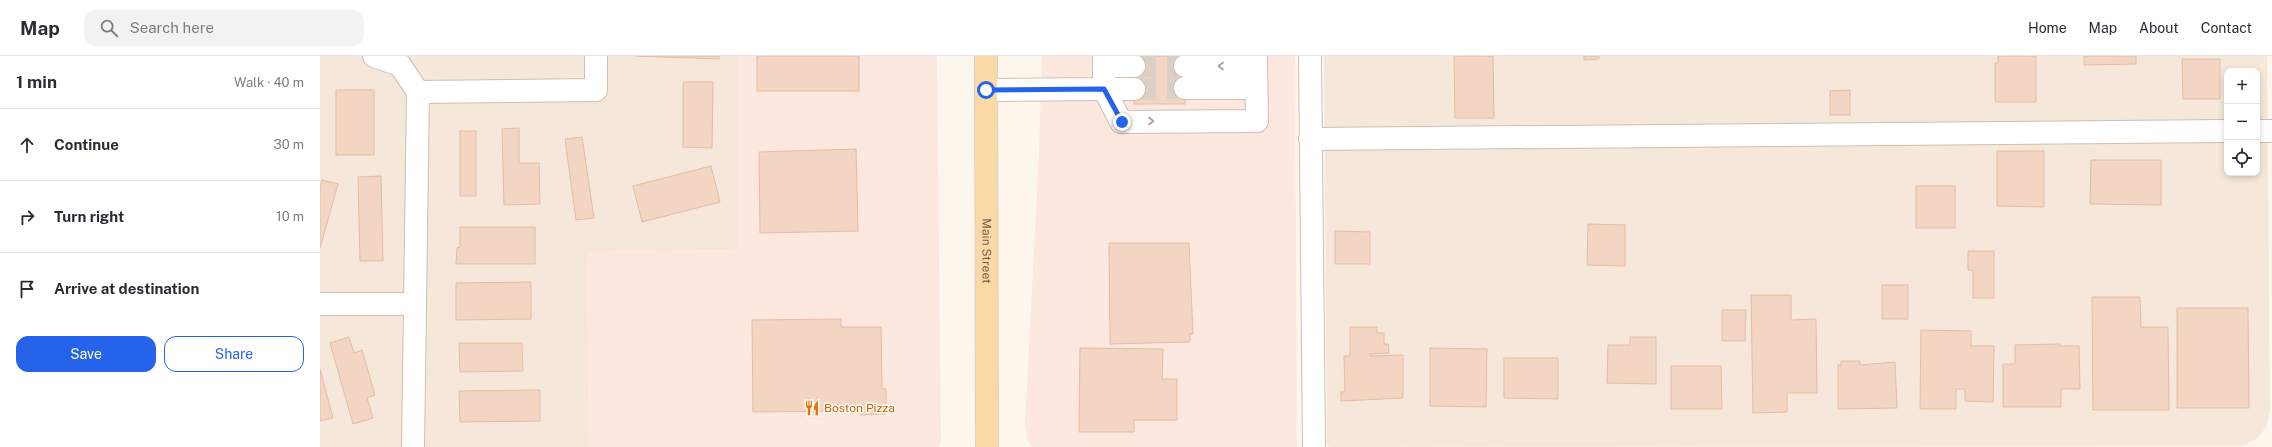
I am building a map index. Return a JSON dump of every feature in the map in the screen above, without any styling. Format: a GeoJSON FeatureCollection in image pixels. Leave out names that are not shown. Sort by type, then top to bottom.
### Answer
{"type":"FeatureCollection","features":[{"type":"Feature","properties":{"kind":"main road","name":"Main Street"},"geometry":{"type":"LineString","coordinates":[[986,56],[987,447]]}},
{"type":"Feature","properties":{"kind":"lane"},"geometry":{"type":"LineString","coordinates":[[374,56],[400,65],[418,92],[413,447]]}},
{"type":"Feature","properties":{"kind":"lane"},"geometry":{"type":"LineString","coordinates":[[418,92],[596,90],[596,56]]}},
{"type":"Feature","properties":{"kind":"lane"},"geometry":{"type":"LineString","coordinates":[[1310,56],[1314,447]]}},
{"type":"Feature","properties":{"kind":"lane"},"geometry":{"type":"LineString","coordinates":[[1134,66],[1104,61],[1104,89],[1122,122],[1257,121],[1256,61],[1185,66]]}},
{"type":"Feature","properties":{"kind":"lane"},"geometry":{"type":"LineString","coordinates":[[1185,88],[1256,88]]}},
{"type":"Feature","properties":{"kind":"lane"},"geometry":{"type":"LineString","coordinates":[[986,90],[1134,89]]}},
{"type":"Feature","properties":{"kind":"lane"},"geometry":{"type":"LineString","coordinates":[[1310,139],[2224,131]]}},
{"type":"Feature","properties":{"kind":"lane"},"geometry":{"type":"LineString","coordinates":[[2260,131],[2272,131]]}},
{"type":"Feature","properties":{"kind":"lane"},"geometry":{"type":"LineString","coordinates":[[320,304],[415,304]]}},
{"type":"Feature","properties":{"kind":"shaded area"},"geometry":{"type":"Polygon","coordinates":[[[320,56],[738,56],[738,250],[587,252],[589,447],[320,447],[320,56]]]}},
{"type":"Feature","properties":{"kind":"shaded area"},"geometry":{"type":"Polygon","coordinates":[[[738,56],[937,56],[941,439],[939,447],[589,447],[587,252],[738,250],[738,56]]]}},
{"type":"Feature","properties":{"kind":"shaded area"},"geometry":{"type":"Polygon","coordinates":[[[1042,56],[1295,56],[1297,447],[1033,447],[1028,441],[1025,423],[1039,154],[1042,56]]]}},
{"type":"Feature","properties":{"kind":"shaded area"},"geometry":{"type":"Polygon","coordinates":[[[1324,56],[2267,56],[2270,410],[2267,426],[2257,439],[2241,446],[1329,447],[1327,444],[1324,56]]]}},
{"type":"Feature","properties":{"kind":"building"},"geometry":{"type":"Polygon","coordinates":[[[636,56],[719,56],[719,59],[636,56]]]}},
{"type":"Feature","properties":{"kind":"building"},"geometry":{"type":"Polygon","coordinates":[[[757,56],[859,56],[859,91],[757,91],[757,56]]]}},
{"type":"Feature","properties":{"kind":"building"},"geometry":{"type":"Polygon","coordinates":[[[1134,56],[1185,56],[1185,104],[1134,104],[1134,56]]]}},
{"type":"Feature","properties":{"kind":"building"},"geometry":{"type":"Polygon","coordinates":[[[1454,56],[1493,56],[1494,118],[1455,118],[1454,56]]]}},
{"type":"Feature","properties":{"kind":"building"},"geometry":{"type":"Polygon","coordinates":[[[1584,56],[1599,56],[1599,59],[1584,60],[1584,56]]]}},
{"type":"Feature","properties":{"kind":"building"},"geometry":{"type":"Polygon","coordinates":[[[1998,56],[2036,56],[2036,102],[1995,102],[1995,63],[1998,63],[1998,56]]]}},
{"type":"Feature","properties":{"kind":"building"},"geometry":{"type":"Polygon","coordinates":[[[2084,56],[2136,56],[2136,64],[2084,65],[2084,56]]]}},
{"type":"Feature","properties":{"kind":"building"},"geometry":{"type":"Polygon","coordinates":[[[2182,59],[2220,59],[2220,99],[2183,99],[2182,59]]]}},
{"type":"Feature","properties":{"kind":"building"},"geometry":{"type":"Polygon","coordinates":[[[683,82],[713,82],[712,148],[683,147],[683,82]]]}},
{"type":"Feature","properties":{"kind":"building"},"geometry":{"type":"Polygon","coordinates":[[[336,90],[374,90],[374,155],[336,155],[336,90]]]}},
{"type":"Feature","properties":{"kind":"building"},"geometry":{"type":"Polygon","coordinates":[[[1850,90],[1850,115],[1830,115],[1830,91],[1850,90]]]}},
{"type":"Feature","properties":{"kind":"building"},"geometry":{"type":"Polygon","coordinates":[[[519,128],[519,163],[539,163],[540,204],[504,205],[502,129],[519,128]]]}},
{"type":"Feature","properties":{"kind":"building"},"geometry":{"type":"Polygon","coordinates":[[[460,131],[476,131],[476,196],[460,196],[460,131]]]}},
{"type":"Feature","properties":{"kind":"building"},"geometry":{"type":"Polygon","coordinates":[[[582,137],[594,218],[576,220],[565,139],[582,137]]]}},
{"type":"Feature","properties":{"kind":"building"},"geometry":{"type":"Polygon","coordinates":[[[856,149],[858,231],[760,233],[759,152],[856,149]]]}},
{"type":"Feature","properties":{"kind":"building"},"geometry":{"type":"Polygon","coordinates":[[[1997,151],[2044,151],[2044,207],[1997,206],[1997,151]]]}},
{"type":"Feature","properties":{"kind":"building"},"geometry":{"type":"Polygon","coordinates":[[[2091,160],[2161,160],[2161,205],[2090,204],[2091,160]]]}},
{"type":"Feature","properties":{"kind":"building"},"geometry":{"type":"Polygon","coordinates":[[[711,166],[720,202],[642,222],[633,186],[711,166]]]}},
{"type":"Feature","properties":{"kind":"building"},"geometry":{"type":"Polygon","coordinates":[[[381,176],[383,261],[360,261],[358,177],[381,176]]]}},
{"type":"Feature","properties":{"kind":"building"},"geometry":{"type":"Polygon","coordinates":[[[322,180],[338,184],[320,248],[320,186],[322,180]]]}},
{"type":"Feature","properties":{"kind":"building"},"geometry":{"type":"Polygon","coordinates":[[[1916,186],[1955,186],[1955,228],[1916,228],[1916,186]]]}},
{"type":"Feature","properties":{"kind":"building"},"geometry":{"type":"Polygon","coordinates":[[[1588,224],[1625,225],[1625,266],[1587,265],[1588,224]]]}},
{"type":"Feature","properties":{"kind":"building"},"geometry":{"type":"Polygon","coordinates":[[[460,227],[535,227],[535,264],[456,264],[457,248],[460,247],[460,227]]]}},
{"type":"Feature","properties":{"kind":"building"},"geometry":{"type":"Polygon","coordinates":[[[1335,231],[1370,232],[1370,264],[1335,264],[1335,231]]]}},
{"type":"Feature","properties":{"kind":"building"},"geometry":{"type":"Polygon","coordinates":[[[1109,243],[1189,243],[1193,334],[1190,334],[1190,342],[1110,344],[1109,243]]]}},
{"type":"Feature","properties":{"kind":"building"},"geometry":{"type":"Polygon","coordinates":[[[1968,251],[1994,251],[1994,298],[1973,298],[1973,270],[1968,270],[1968,251]]]}},
{"type":"Feature","properties":{"kind":"building"},"geometry":{"type":"Polygon","coordinates":[[[531,282],[531,319],[456,320],[456,283],[531,282]]]}},
{"type":"Feature","properties":{"kind":"building"},"geometry":{"type":"Polygon","coordinates":[[[1882,285],[1908,285],[1908,319],[1882,319],[1882,285]]]}},
{"type":"Feature","properties":{"kind":"building"},"geometry":{"type":"Polygon","coordinates":[[[1751,295],[1791,295],[1791,320],[1816,319],[1817,393],[1787,393],[1787,412],[1753,413],[1751,295]]]}},
{"type":"Feature","properties":{"kind":"building"},"geometry":{"type":"Polygon","coordinates":[[[2092,297],[2140,297],[2141,327],[2168,327],[2169,410],[2093,410],[2092,297]]]}},
{"type":"Feature","properties":{"kind":"building"},"geometry":{"type":"Polygon","coordinates":[[[2177,308],[2248,308],[2249,408],[2177,408],[2177,308]]]}},
{"type":"Feature","properties":{"kind":"building"},"geometry":{"type":"Polygon","coordinates":[[[1722,310],[1746,310],[1745,341],[1722,341],[1722,310]]]}},
{"type":"Feature","properties":{"kind":"building"},"geometry":{"type":"Polygon","coordinates":[[[841,319],[841,327],[881,327],[882,389],[886,389],[886,414],[860,415],[860,411],[753,412],[752,320],[841,319]]]}},
{"type":"Feature","properties":{"kind":"building"},"geometry":{"type":"Polygon","coordinates":[[[1350,327],[1377,327],[1377,333],[1384,333],[1384,344],[1388,344],[1389,353],[1370,354],[1371,356],[1403,355],[1403,398],[1341,401],[1341,392],[1345,392],[1344,356],[1350,356],[1350,327]]]}},
{"type":"Feature","properties":{"kind":"building"},"geometry":{"type":"Polygon","coordinates":[[[1921,330],[1971,331],[1971,346],[1994,346],[1993,402],[1965,401],[1965,389],[1956,389],[1956,409],[1920,409],[1921,330]]]}},
{"type":"Feature","properties":{"kind":"building"},"geometry":{"type":"Polygon","coordinates":[[[349,337],[354,353],[362,350],[375,395],[367,398],[373,418],[353,424],[330,343],[349,337]]]}},
{"type":"Feature","properties":{"kind":"building"},"geometry":{"type":"Polygon","coordinates":[[[1630,337],[1656,337],[1656,384],[1607,383],[1608,345],[1630,345],[1630,337]]]}},
{"type":"Feature","properties":{"kind":"building"},"geometry":{"type":"Polygon","coordinates":[[[459,343],[522,343],[523,371],[460,372],[459,343]]]}},
{"type":"Feature","properties":{"kind":"building"},"geometry":{"type":"Polygon","coordinates":[[[2060,344],[2060,346],[2079,346],[2080,389],[2061,389],[2061,407],[2003,407],[2003,364],[2015,364],[2015,345],[2060,344]]]}},
{"type":"Feature","properties":{"kind":"building"},"geometry":{"type":"Polygon","coordinates":[[[1080,348],[1163,349],[1162,379],[1177,379],[1177,420],[1134,420],[1134,432],[1079,432],[1080,348]]]}},
{"type":"Feature","properties":{"kind":"building"},"geometry":{"type":"Polygon","coordinates":[[[1430,348],[1487,349],[1486,407],[1430,406],[1430,348]]]}},
{"type":"Feature","properties":{"kind":"building"},"geometry":{"type":"Polygon","coordinates":[[[1504,358],[1558,358],[1558,399],[1504,398],[1504,358]]]}},
{"type":"Feature","properties":{"kind":"building"},"geometry":{"type":"Polygon","coordinates":[[[1841,361],[1860,361],[1860,365],[1895,362],[1897,408],[1838,409],[1838,365],[1841,365],[1841,361]]]}},
{"type":"Feature","properties":{"kind":"building"},"geometry":{"type":"Polygon","coordinates":[[[1671,366],[1721,366],[1722,409],[1671,409],[1671,366]]]}},
{"type":"Feature","properties":{"kind":"building"},"geometry":{"type":"Polygon","coordinates":[[[320,369],[333,418],[320,421],[320,369]]]}},
{"type":"Feature","properties":{"kind":"building"},"geometry":{"type":"Polygon","coordinates":[[[540,390],[540,421],[460,422],[459,391],[540,390]]]}},
{"type":"Feature","properties":{"kind":"tunnel"},"geometry":{"type":"LineString","coordinates":[[1134,66],[1185,66]]}},
{"type":"Feature","properties":{"kind":"tunnel"},"geometry":{"type":"LineString","coordinates":[[1134,89],[1185,88]]}},
{"type":"Feature","properties":{"kind":"place","name":"Boston Pizza"},"geometry":{"type":"Point","coordinates":[812,408]}},
{"type":"Feature","properties":{"kind":"route"},"geometry":{"type":"LineString","coordinates":[[986,90],[1104,89],[1122,122]]}}]}
